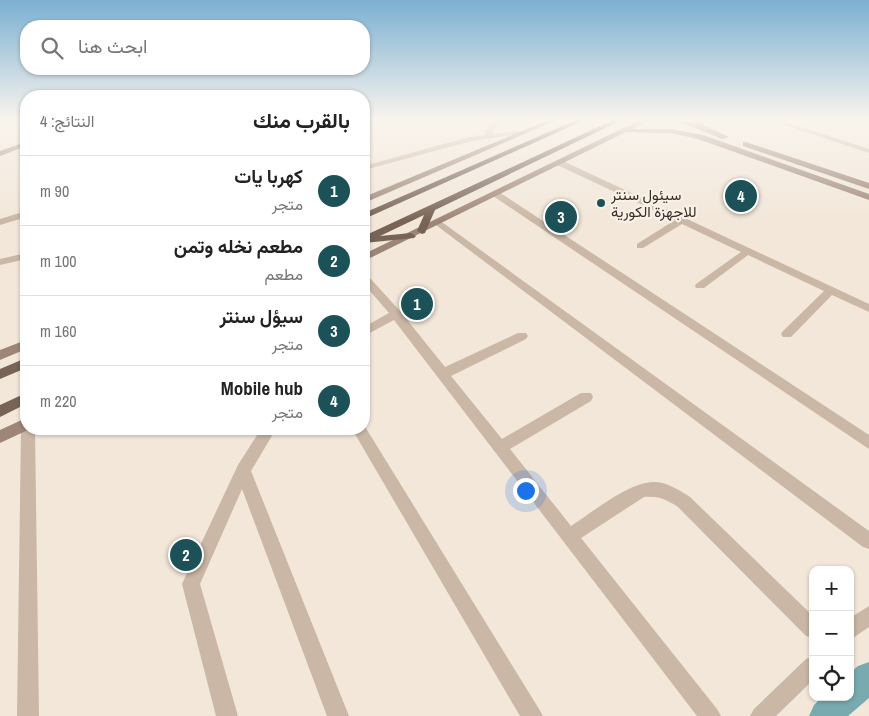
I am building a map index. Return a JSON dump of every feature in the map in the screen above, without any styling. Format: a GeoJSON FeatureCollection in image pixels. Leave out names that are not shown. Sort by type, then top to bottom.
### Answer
{"type":"FeatureCollection","features":[{"type":"Feature","properties":{"kind":"main road"},"geometry":{"type":"LineString","coordinates":[[370,213],[506,153]]}},
{"type":"Feature","properties":{"kind":"main road"},"geometry":{"type":"LineString","coordinates":[[370,237],[548,153]]}},
{"type":"Feature","properties":{"kind":"main road"},"geometry":{"type":"LineString","coordinates":[[422,231],[431,208]]}},
{"type":"Feature","properties":{"kind":"main road"},"geometry":{"type":"LineString","coordinates":[[370,239],[411,236]]}},
{"type":"Feature","properties":{"kind":"main road"},"geometry":{"type":"LineString","coordinates":[[0,374],[20,366]]}},
{"type":"Feature","properties":{"kind":"main road"},"geometry":{"type":"LineString","coordinates":[[0,411],[20,401]]}},
{"type":"Feature","properties":{"kind":"street"},"geometry":{"type":"LineString","coordinates":[[0,158],[17,153]]}},
{"type":"Feature","properties":{"kind":"street"},"geometry":{"type":"LineString","coordinates":[[370,166],[418,153]]}},
{"type":"Feature","properties":{"kind":"street"},"geometry":{"type":"LineString","coordinates":[[370,197],[474,153]]}},
{"type":"Feature","properties":{"kind":"street"},"geometry":{"type":"LineString","coordinates":[[370,255],[579,153]]}},
{"type":"Feature","properties":{"kind":"street"},"geometry":{"type":"LineString","coordinates":[[748,153],[869,197]]}},
{"type":"Feature","properties":{"kind":"street"},"geometry":{"type":"LineString","coordinates":[[774,153],[869,186]]}},
{"type":"Feature","properties":{"kind":"street"},"geometry":{"type":"LineString","coordinates":[[560,163],[869,308]]}},
{"type":"Feature","properties":{"kind":"street"},"geometry":{"type":"LineString","coordinates":[[496,194],[869,444]]}},
{"type":"Feature","properties":{"kind":"street"},"geometry":{"type":"LineString","coordinates":[[0,222],[20,216]]}},
{"type":"Feature","properties":{"kind":"street"},"geometry":{"type":"LineString","coordinates":[[640,246],[682,220]]}},
{"type":"Feature","properties":{"kind":"street"},"geometry":{"type":"LineString","coordinates":[[439,223],[869,541]]}},
{"type":"Feature","properties":{"kind":"street"},"geometry":{"type":"LineString","coordinates":[[700,286],[748,251]]}},
{"type":"Feature","properties":{"kind":"street"},"geometry":{"type":"LineString","coordinates":[[0,262],[20,257]]}},
{"type":"Feature","properties":{"kind":"street"},"geometry":{"type":"LineString","coordinates":[[370,285],[396,314],[710,716]]}},
{"type":"Feature","properties":{"kind":"street"},"geometry":{"type":"LineString","coordinates":[[787,334],[831,290]]}},
{"type":"Feature","properties":{"kind":"street"},"geometry":{"type":"LineString","coordinates":[[370,329],[396,314]]}},
{"type":"Feature","properties":{"kind":"street"},"geometry":{"type":"LineString","coordinates":[[443,374],[522,336]]}},
{"type":"Feature","properties":{"kind":"street"},"geometry":{"type":"LineString","coordinates":[[0,355],[20,347]]}},
{"type":"Feature","properties":{"kind":"street"},"geometry":{"type":"LineString","coordinates":[[500,447],[586,397]]}},
{"type":"Feature","properties":{"kind":"street"},"geometry":{"type":"LineString","coordinates":[[0,437],[20,427]]}},
{"type":"Feature","properties":{"kind":"street"},"geometry":{"type":"LineString","coordinates":[[28,435],[28,716]]}},
{"type":"Feature","properties":{"kind":"street"},"geometry":{"type":"LineString","coordinates":[[227,716],[191,584],[243,470],[265,435]]}},
{"type":"Feature","properties":{"kind":"street"},"geometry":{"type":"LineString","coordinates":[[363,435],[532,716]]}},
{"type":"Feature","properties":{"kind":"street"},"geometry":{"type":"LineString","coordinates":[[243,470],[338,716]]}},
{"type":"Feature","properties":{"kind":"street"},"geometry":{"type":"LineString","coordinates":[[570,536],[642,490],[655,489],[670,493],[698,515],[809,625]]}},
{"type":"Feature","properties":{"kind":"street"},"geometry":{"type":"LineString","coordinates":[[854,628],[869,615]]}},
{"type":"Feature","properties":{"kind":"street"},"geometry":{"type":"LineString","coordinates":[[761,716],[809,670]]}},
{"type":"Feature","properties":{"kind":"waterway"},"geometry":{"type":"LineString","coordinates":[[854,690],[869,677]]}},
{"type":"Feature","properties":{"kind":"waterway"},"geometry":{"type":"LineString","coordinates":[[825,716],[842,701]]}},
{"type":"Feature","properties":{"kind":"place","name":"Mobile hub"},"geometry":{"type":"Point","coordinates":[741,196]}},
{"type":"Feature","properties":{"kind":"place","name":"سيئول سنتر للاجهزة الكورية"},"geometry":{"type":"Point","coordinates":[601,203]}},
{"type":"Feature","properties":{"kind":"place","name":"سيؤل سنتر"},"geometry":{"type":"Point","coordinates":[561,217]}},
{"type":"Feature","properties":{"kind":"place","name":"كهربا يات"},"geometry":{"type":"Point","coordinates":[417,304]}},
{"type":"Feature","properties":{"kind":"place","name":"مطعم نخله وتمن"},"geometry":{"type":"Point","coordinates":[186,555]}}]}
